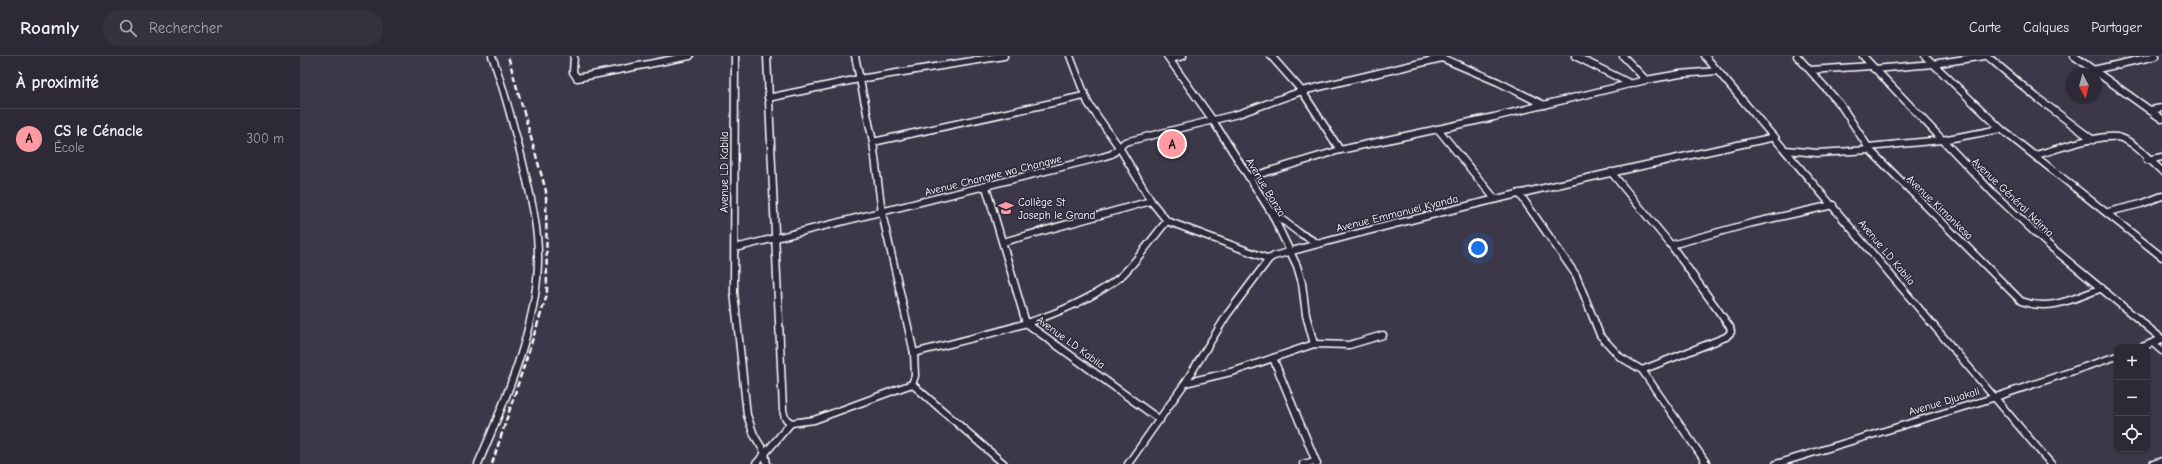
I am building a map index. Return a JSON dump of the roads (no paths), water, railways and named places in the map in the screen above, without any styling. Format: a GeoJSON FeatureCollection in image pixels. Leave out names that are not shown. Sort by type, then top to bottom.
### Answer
{"type":"FeatureCollection","features":[{"type":"Feature","properties":{"kind":"street"},"geometry":{"type":"LineString","coordinates":[[478,464],[502,408],[521,351],[531,313],[538,262],[533,204],[504,90],[492,56]]}},
{"type":"Feature","properties":{"kind":"street"},"geometry":{"type":"LineString","coordinates":[[574,56],[573,72],[578,78],[690,56]]}},
{"type":"Feature","properties":{"kind":"street","name":"Avenue LD Kabila"},"geometry":{"type":"LineString","coordinates":[[735,56],[734,292],[747,415],[754,435],[765,454],[767,464]]}},
{"type":"Feature","properties":{"kind":"street"},"geometry":{"type":"LineString","coordinates":[[767,56],[774,239],[779,305],[782,410],[785,418],[791,423],[802,423],[814,420],[912,384],[915,376],[914,353],[882,213],[873,142],[855,56]]}},
{"type":"Feature","properties":{"kind":"street"},"geometry":{"type":"LineString","coordinates":[[768,98],[859,79],[1004,56]]}},
{"type":"Feature","properties":{"kind":"street"},"geometry":{"type":"LineString","coordinates":[[1070,56],[1084,96],[1119,147],[1151,201],[1167,221],[1269,259],[1227,315],[1185,383],[1128,464]]}},
{"type":"Feature","properties":{"kind":"street"},"geometry":{"type":"LineString","coordinates":[[1168,58],[1183,56]]}},
{"type":"Feature","properties":{"kind":"street"},"geometry":{"type":"LineString","coordinates":[[1271,56],[1302,91],[1340,150]]}},
{"type":"Feature","properties":{"kind":"street"},"geometry":{"type":"LineString","coordinates":[[1575,56],[1631,84]]}},
{"type":"Feature","properties":{"kind":"street"},"geometry":{"type":"LineString","coordinates":[[1624,56],[1646,80]]}},
{"type":"Feature","properties":{"kind":"street","name":"Avenue LD Kabila"},"geometry":{"type":"LineString","coordinates":[[1705,56],[1996,397],[2051,464]]}},
{"type":"Feature","properties":{"kind":"street","name":"Avenue Kimankesa"},"geometry":{"type":"LineString","coordinates":[[1797,56],[1840,104],[1869,148],[1902,184],[2021,301],[2036,307],[2048,307],[2102,288]]}},
{"type":"Feature","properties":{"kind":"street","name":"Avenue Général Ndima"},"geometry":{"type":"LineString","coordinates":[[1863,56],[1872,68],[1993,193],[2045,242],[2162,339]]}},
{"type":"Feature","properties":{"kind":"street"},"geometry":{"type":"LineString","coordinates":[[1925,56],[2002,129],[2108,212],[2162,257]]}},
{"type":"Feature","properties":{"kind":"street"},"geometry":{"type":"LineString","coordinates":[[1810,70],[1933,64],[1984,56]]}},
{"type":"Feature","properties":{"kind":"street"},"geometry":{"type":"LineString","coordinates":[[1987,56],[2036,97],[2092,140]]}},
{"type":"Feature","properties":{"kind":"street"},"geometry":{"type":"LineString","coordinates":[[2074,56],[2090,68]]}},
{"type":"Feature","properties":{"kind":"street"},"geometry":{"type":"LineString","coordinates":[[2102,68],[2156,56]]}},
{"type":"Feature","properties":{"kind":"street"},"geometry":{"type":"LineString","coordinates":[[1439,57],[1498,82],[1544,105]]}},
{"type":"Feature","properties":{"kind":"street","name":"Avenue Changwe wa Changwe"},"geometry":{"type":"LineString","coordinates":[[774,239],[986,188],[1102,157],[1112,154],[1125,142],[1212,119],[1238,114],[1302,91],[1439,57]]}},
{"type":"Feature","properties":{"kind":"street","name":"Avenue Banza"},"geometry":{"type":"LineString","coordinates":[[1168,58],[1212,119],[1271,212],[1297,266],[1302,283],[1306,315],[1314,344]]}},
{"type":"Feature","properties":{"kind":"street"},"geometry":{"type":"LineString","coordinates":[[1250,177],[1340,150],[1544,105],[1646,80],[1680,74],[1717,71]]}},
{"type":"Feature","properties":{"kind":"street"},"geometry":{"type":"LineString","coordinates":[[2102,76],[2162,119]]}},
{"type":"Feature","properties":{"kind":"street"},"geometry":{"type":"LineString","coordinates":[[873,142],[1084,96]]}},
{"type":"Feature","properties":{"kind":"street"},"geometry":{"type":"LineString","coordinates":[[2150,110],[2162,108]]}},
{"type":"Feature","properties":{"kind":"street"},"geometry":{"type":"LineString","coordinates":[[1438,129],[1494,199]]}},
{"type":"Feature","properties":{"kind":"street"},"geometry":{"type":"LineString","coordinates":[[1786,150],[1817,153],[1869,148],[1942,140],[2002,129]]}},
{"type":"Feature","properties":{"kind":"street","name":"Avenue Emmanuel Kyanda"},"geometry":{"type":"LineString","coordinates":[[1269,259],[1289,251],[1317,243],[1494,199],[1775,137]]}},
{"type":"Feature","properties":{"kind":"street"},"geometry":{"type":"LineString","coordinates":[[2036,155],[2092,140],[2120,138],[2162,171]]}},
{"type":"Feature","properties":{"kind":"street"},"geometry":{"type":"LineString","coordinates":[[2147,160],[2162,157]]}},
{"type":"Feature","properties":{"kind":"street"},"geometry":{"type":"LineString","coordinates":[[1611,172],[1671,245],[1726,321],[1731,332],[1726,337],[1642,370]]}},
{"type":"Feature","properties":{"kind":"street","name":"Avenue LD Kabila"},"geometry":{"type":"LineString","coordinates":[[986,188],[1026,323],[1160,420]]}},
{"type":"Feature","properties":{"kind":"street"},"geometry":{"type":"LineString","coordinates":[[1519,193],[1576,275],[1600,335],[1620,357],[1642,370],[1707,464]]}},
{"type":"Feature","properties":{"kind":"street"},"geometry":{"type":"LineString","coordinates":[[2108,212],[2141,204],[2162,196]]}},
{"type":"Feature","properties":{"kind":"street"},"geometry":{"type":"LineString","coordinates":[[1003,242],[1151,201]]}},
{"type":"Feature","properties":{"kind":"street"},"geometry":{"type":"LineString","coordinates":[[1671,245],[1752,223],[1832,205]]}},
{"type":"Feature","properties":{"kind":"street"},"geometry":{"type":"LineString","coordinates":[[1271,212],[1304,236],[1317,243]]}},
{"type":"Feature","properties":{"kind":"street"},"geometry":{"type":"LineString","coordinates":[[914,353],[1026,323],[1085,299],[1110,285],[1121,276],[1167,221]]}},
{"type":"Feature","properties":{"kind":"street"},"geometry":{"type":"LineString","coordinates":[[735,248],[774,239]]}},
{"type":"Feature","properties":{"kind":"street"},"geometry":{"type":"LineString","coordinates":[[1185,383],[1235,371],[1314,344],[1336,346],[1349,345],[1383,335]]}},
{"type":"Feature","properties":{"kind":"street"},"geometry":{"type":"LineString","coordinates":[[2150,344],[2162,339]]}},
{"type":"Feature","properties":{"kind":"street"},"geometry":{"type":"LineString","coordinates":[[2153,343],[2162,351]]}},
{"type":"Feature","properties":{"kind":"street","name":"Avenue Djuakali"},"geometry":{"type":"LineString","coordinates":[[1776,464],[1996,397],[2114,357]]}},
{"type":"Feature","properties":{"kind":"street"},"geometry":{"type":"LineString","coordinates":[[1273,358],[1316,462],[1303,464]]}},
{"type":"Feature","properties":{"kind":"street"},"geometry":{"type":"LineString","coordinates":[[912,384],[1004,464]]}},
{"type":"Feature","properties":{"kind":"street"},"geometry":{"type":"LineString","coordinates":[[756,464],[791,423]]}},
{"type":"Feature","properties":{"kind":"street"},"geometry":{"type":"LineString","coordinates":[[2153,464],[2162,461]]}},
{"type":"Feature","properties":{"kind":"railway"},"geometry":{"type":"LineString","coordinates":[[492,464],[547,295],[546,191],[508,56]]}},
{"type":"Feature","properties":{"kind":"place","name":"CS le Cénacle"},"geometry":{"type":"Point","coordinates":[1172,144]}},
{"type":"Feature","properties":{"kind":"place","name":"Collège St Joseph le Grand"},"geometry":{"type":"Point","coordinates":[1006,208]}}]}
